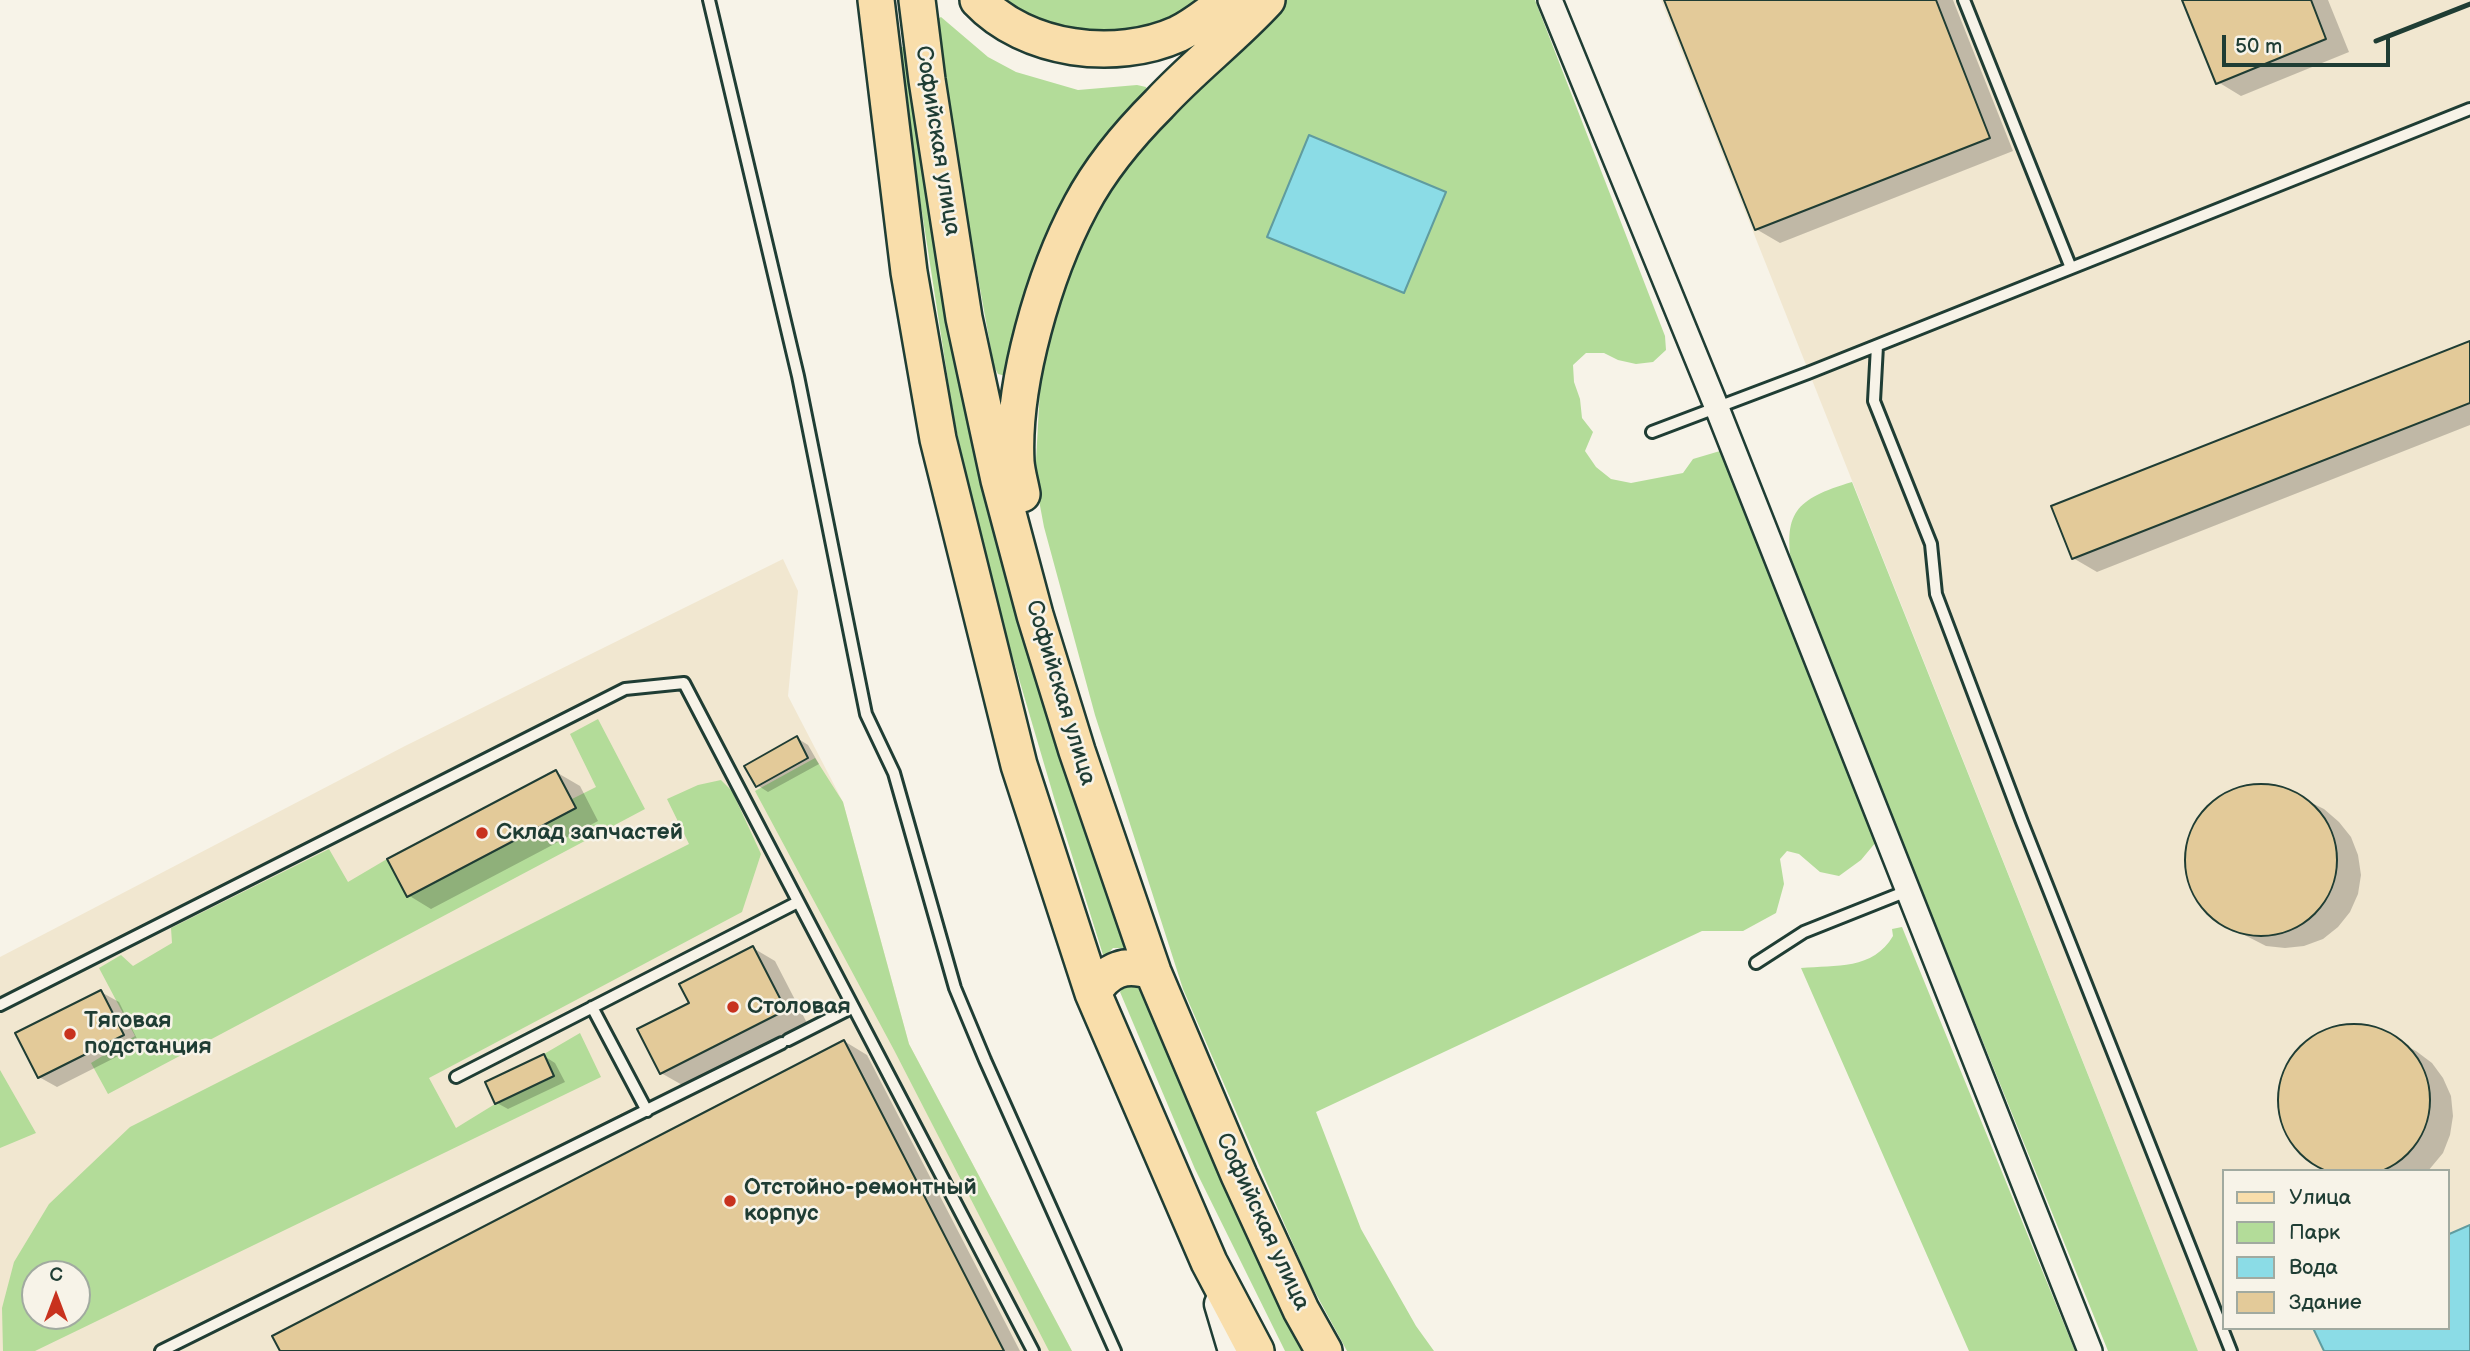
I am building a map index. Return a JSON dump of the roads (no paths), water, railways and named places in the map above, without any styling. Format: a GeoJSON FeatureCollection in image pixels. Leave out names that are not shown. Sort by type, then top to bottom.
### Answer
{"type":"FeatureCollection","features":[{"type":"Feature","properties":{"kind":"main road","name":"Софийская улица"},"geometry":{"type":"LineString","coordinates":[[877,0],[909,272],[938,439],[1019,765],[1093,993],[1209,1262],[1256,1351]]}},
{"type":"Feature","properties":{"kind":"main road","name":"Софийская улица"},"geometry":{"type":"LineString","coordinates":[[917,0],[964,318],[993,456],[1035,615],[1077,751],[1153,972],[1239,1175],[1301,1310],[1324,1351]]}},
{"type":"Feature","properties":{"kind":"main road"},"geometry":{"type":"LineString","coordinates":[[978,0],[989,12],[1043,40],[1095,49],[1121,49],[1149,44],[1178,33],[1206,17],[1227,0]]}},
{"type":"Feature","properties":{"kind":"main road"},"geometry":{"type":"LineString","coordinates":[[1035,615],[1030,536],[1016,464],[1017,424],[1022,384],[1034,331],[1064,240],[1082,203],[1108,164],[1158,103],[1267,0]]}},
{"type":"Feature","properties":{"kind":"main road"},"geometry":{"type":"LineString","coordinates":[[1093,993],[1100,981],[1111,971],[1139,967],[1153,972]]}},
{"type":"Feature","properties":{"kind":"street"},"geometry":{"type":"LineString","coordinates":[[1550,0],[1717,408],[2090,1351]]}},
{"type":"Feature","properties":{"kind":"street"},"geometry":{"type":"LineString","coordinates":[[1209,1262],[1235,1351]]}},
{"type":"Feature","properties":{"kind":"lane"},"geometry":{"type":"LineString","coordinates":[[709,0],[798,376],[866,714],[894,773],[955,988],[1115,1351]]}},
{"type":"Feature","properties":{"kind":"lane"},"geometry":{"type":"LineString","coordinates":[[1964,0],[2071,268]]}},
{"type":"Feature","properties":{"kind":"lane"},"geometry":{"type":"LineString","coordinates":[[1652,432],[2470,109]]}},
{"type":"Feature","properties":{"kind":"lane"},"geometry":{"type":"LineString","coordinates":[[1877,345],[1874,401],[1931,544],[1936,594],[2022,822],[2222,1328]]}},
{"type":"Feature","properties":{"kind":"lane"},"geometry":{"type":"LineString","coordinates":[[0,1005],[625,689],[684,683],[1033,1351]]}},
{"type":"Feature","properties":{"kind":"lane"},"geometry":{"type":"LineString","coordinates":[[1756,963],[1804,932],[1907,891]]}},
{"type":"Feature","properties":{"kind":"lane"},"geometry":{"type":"LineString","coordinates":[[456,1077],[798,902]]}},
{"type":"Feature","properties":{"kind":"lane"},"geometry":{"type":"LineString","coordinates":[[592,1007],[647,1111]]}},
{"type":"Feature","properties":{"kind":"lane"},"geometry":{"type":"LineString","coordinates":[[161,1351],[853,1007]]}},
{"type":"Feature","properties":{"kind":"lane"},"geometry":{"type":"LineString","coordinates":[[2223,1330],[2231,1351]]}},
{"type":"Feature","properties":{"kind":"water"},"geometry":{"type":"Polygon","coordinates":[[[1309,135],[1446,192],[1404,293],[1267,237],[1309,135]]]}},
{"type":"Feature","properties":{"kind":"water"},"geometry":{"type":"Polygon","coordinates":[[[2470,1225],[2470,1351],[2324,1351],[2314,1330],[2449,1330],[2449,1234],[2470,1225]]]}},
{"type":"Feature","properties":{"kind":"railway"},"geometry":{"type":"LineString","coordinates":[[2376,41],[2470,4]]}},
{"type":"Feature","properties":{"kind":"place","name":"Склад запчастей"},"geometry":{"type":"Point","coordinates":[482,833]}},
{"type":"Feature","properties":{"kind":"place","name":"Столовая"},"geometry":{"type":"Point","coordinates":[733,1007]}},
{"type":"Feature","properties":{"kind":"place","name":"Тяговая подстанция"},"geometry":{"type":"Point","coordinates":[70,1034]}},
{"type":"Feature","properties":{"kind":"place","name":"Отстойно-ремонтный корпус"},"geometry":{"type":"Point","coordinates":[730,1201]}}]}
